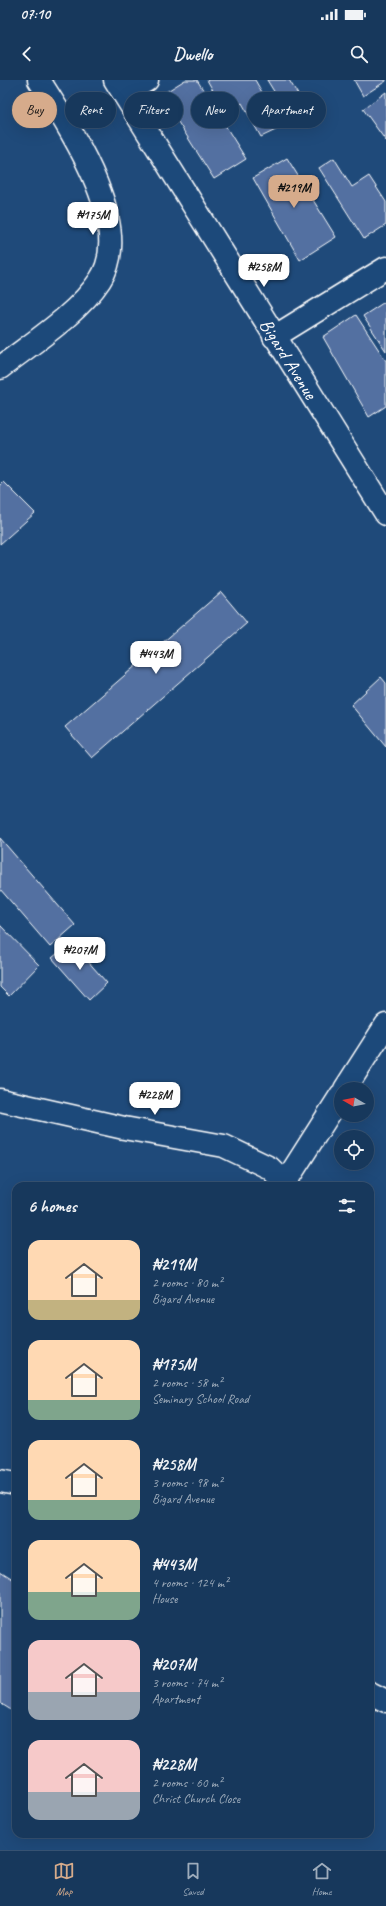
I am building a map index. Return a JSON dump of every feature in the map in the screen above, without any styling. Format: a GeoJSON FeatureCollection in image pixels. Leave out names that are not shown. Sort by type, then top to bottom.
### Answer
{"type":"FeatureCollection","features":[{"type":"Feature","properties":{"kind":"street"},"geometry":{"type":"LineString","coordinates":[[0,368],[72,312],[101,280],[108,261],[111,240],[107,208],[74,135],[39,80]]}},
{"type":"Feature","properties":{"kind":"street"},"geometry":{"type":"LineString","coordinates":[[119,87],[147,80]]}},
{"type":"Feature","properties":{"kind":"street","name":"Bigard Avenue"},"geometry":{"type":"LineString","coordinates":[[119,87],[386,514]]}},
{"type":"Feature","properties":{"kind":"street"},"geometry":{"type":"LineString","coordinates":[[274,337],[386,268]]}},
{"type":"Feature","properties":{"kind":"street"},"geometry":{"type":"LineString","coordinates":[[349,1082],[386,1025]]}},
{"type":"Feature","properties":{"kind":"street"},"geometry":{"type":"LineString","coordinates":[[0,1100],[124,1128],[224,1146],[270,1168],[282,1182]]}},
{"type":"Feature","properties":{"kind":"street"},"geometry":{"type":"LineString","coordinates":[[285,1182],[334,1106]]}},
{"type":"Feature","properties":{"kind":"street"},"geometry":{"type":"LineString","coordinates":[[0,1480],[12,1483]]}},
{"type":"Feature","properties":{"kind":"street"},"geometry":{"type":"LineString","coordinates":[[374,1695],[386,1701]]}},
{"type":"Feature","properties":{"kind":"building"},"geometry":{"type":"Polygon","coordinates":[[[185,80],[197,80],[204,92],[191,92],[191,128],[227,128],[246,159],[214,179],[182,128],[183,92],[166,92],[185,80]]]}},
{"type":"Feature","properties":{"kind":"building"},"geometry":{"type":"Polygon","coordinates":[[[207,80],[255,80],[262,92],[247,92],[247,112],[242,103],[239,105],[239,92],[214,92],[207,80]]]}},
{"type":"Feature","properties":{"kind":"building"},"geometry":{"type":"Polygon","coordinates":[[[267,80],[289,80],[296,92],[274,92],[267,80]]]}},
{"type":"Feature","properties":{"kind":"building"},"geometry":{"type":"Polygon","coordinates":[[[354,80],[386,80],[386,81],[363,96],[354,80]]]}},
{"type":"Feature","properties":{"kind":"building"},"geometry":{"type":"Polygon","coordinates":[[[386,92],[386,141],[363,109],[386,92]]]}},
{"type":"Feature","properties":{"kind":"building"},"geometry":{"type":"Polygon","coordinates":[[[256,128],[280,128],[261,137],[256,128]]]}},
{"type":"Feature","properties":{"kind":"building"},"geometry":{"type":"Polygon","coordinates":[[[287,158],[336,237],[300,260],[253,178],[287,158]]]}},
{"type":"Feature","properties":{"kind":"building"},"geometry":{"type":"Polygon","coordinates":[[[334,158],[352,187],[369,176],[386,202],[386,225],[364,239],[319,168],[334,158]]]}},
{"type":"Feature","properties":{"kind":"building"},"geometry":{"type":"Polygon","coordinates":[[[386,301],[386,351],[363,316],[386,301]]]}},
{"type":"Feature","properties":{"kind":"building"},"geometry":{"type":"Polygon","coordinates":[[[356,315],[386,361],[386,406],[369,417],[323,337],[356,315]]]}},
{"type":"Feature","properties":{"kind":"building"},"geometry":{"type":"Polygon","coordinates":[[[4,482],[35,513],[0,544],[0,486],[4,482]]]}},
{"type":"Feature","properties":{"kind":"building"},"geometry":{"type":"Polygon","coordinates":[[[221,592],[247,623],[92,758],[65,727],[221,592]]]}},
{"type":"Feature","properties":{"kind":"building"},"geometry":{"type":"Polygon","coordinates":[[[381,677],[386,683],[386,747],[351,705],[381,677]]]}},
{"type":"Feature","properties":{"kind":"building"},"geometry":{"type":"Polygon","coordinates":[[[0,838],[75,925],[50,947],[0,889],[0,838]]]}},
{"type":"Feature","properties":{"kind":"building"},"geometry":{"type":"Polygon","coordinates":[[[0,925],[39,965],[9,996],[0,987],[0,925]]]}},
{"type":"Feature","properties":{"kind":"building"},"geometry":{"type":"Polygon","coordinates":[[[71,942],[107,983],[89,1000],[52,958],[71,942]]]}},
{"type":"Feature","properties":{"kind":"building"},"geometry":{"type":"Polygon","coordinates":[[[0,1571],[12,1578],[12,1710],[0,1703],[0,1571]]]}}]}
